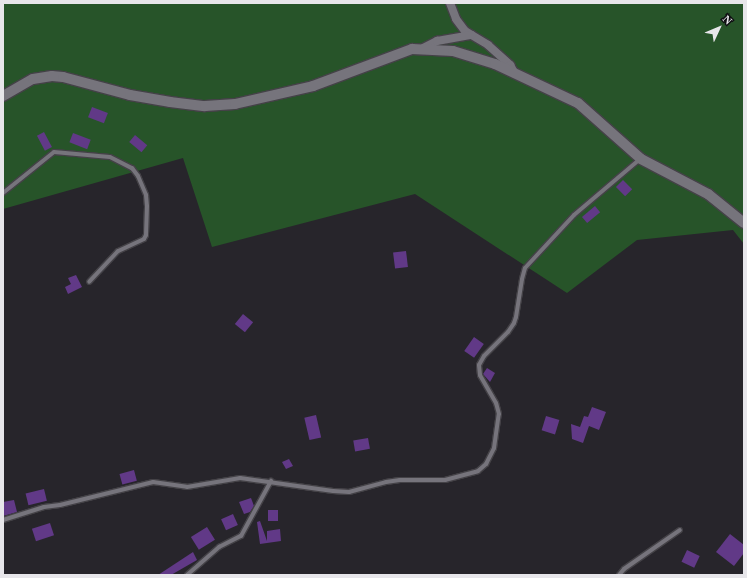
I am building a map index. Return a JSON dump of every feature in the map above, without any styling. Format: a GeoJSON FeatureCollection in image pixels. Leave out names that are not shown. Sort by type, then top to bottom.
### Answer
{"type":"FeatureCollection","features":[{"type":"Feature","properties":{"kind":"street"},"geometry":{"type":"LineString","coordinates":[[450,3],[456,19],[465,31],[488,45],[510,65],[515,74]]}},
{"type":"Feature","properties":{"kind":"street"},"geometry":{"type":"LineString","coordinates":[[3,96],[33,79],[52,76],[62,77],[130,95],[170,102],[205,106],[235,104],[313,86],[399,52],[423,48],[437,41],[471,35]]}},
{"type":"Feature","properties":{"kind":"street"},"geometry":{"type":"LineString","coordinates":[[423,48],[466,54],[515,74],[578,103],[641,159],[708,194],[744,223]]}},
{"type":"Feature","properties":{"kind":"lane"},"geometry":{"type":"LineString","coordinates":[[3,193],[54,152],[110,157],[132,168],[138,176],[146,195],[146,235],[144,239],[118,251],[89,282]]}},
{"type":"Feature","properties":{"kind":"lane"},"geometry":{"type":"LineString","coordinates":[[3,520],[44,507],[60,506],[153,482],[181,488],[240,478],[350,492],[392,480],[423,479],[437,481],[454,479],[472,474],[482,468],[490,458],[494,448],[499,414],[496,402],[480,375],[479,366],[484,356],[508,332],[514,323],[525,268],[574,215],[641,159]]}},
{"type":"Feature","properties":{"kind":"lane"},"geometry":{"type":"LineString","coordinates":[[187,575],[219,547],[241,536],[271,481]]}},
{"type":"Feature","properties":{"kind":"lane"},"geometry":{"type":"LineString","coordinates":[[619,575],[624,569],[680,530]]}},
{"type":"Feature","properties":{"kind":"green space"},"geometry":{"type":"Polygon","coordinates":[[[3,3],[744,3],[744,244],[733,230],[637,240],[567,293],[415,194],[212,247],[183,158],[3,209],[3,3]]]}},
{"type":"Feature","properties":{"kind":"building"},"geometry":{"type":"Polygon","coordinates":[[[92,107],[108,113],[104,123],[88,117],[92,107]]]}},
{"type":"Feature","properties":{"kind":"building"},"geometry":{"type":"Polygon","coordinates":[[[44,132],[52,147],[45,151],[37,136],[44,132]]]}},
{"type":"Feature","properties":{"kind":"building"},"geometry":{"type":"Polygon","coordinates":[[[73,133],[91,140],[87,149],[69,142],[73,133]]]}},
{"type":"Feature","properties":{"kind":"building"},"geometry":{"type":"Polygon","coordinates":[[[135,135],[147,145],[141,152],[129,142],[135,135]]]}},
{"type":"Feature","properties":{"kind":"building"},"geometry":{"type":"Polygon","coordinates":[[[623,180],[632,189],[625,196],[616,187],[623,180]]]}},
{"type":"Feature","properties":{"kind":"building"},"geometry":{"type":"Polygon","coordinates":[[[595,206],[600,212],[587,223],[582,217],[595,206]]]}},
{"type":"Feature","properties":{"kind":"building"},"geometry":{"type":"Polygon","coordinates":[[[406,251],[408,267],[395,268],[393,253],[406,251]]]}},
{"type":"Feature","properties":{"kind":"building"},"geometry":{"type":"Polygon","coordinates":[[[76,275],[82,287],[68,294],[65,287],[71,284],[68,278],[76,275]]]}},
{"type":"Feature","properties":{"kind":"building"},"geometry":{"type":"Polygon","coordinates":[[[243,314],[253,322],[245,332],[235,324],[243,314]]]}},
{"type":"Feature","properties":{"kind":"building"},"geometry":{"type":"Polygon","coordinates":[[[474,337],[484,344],[474,358],[464,351],[474,337]]]}},
{"type":"Feature","properties":{"kind":"building"},"geometry":{"type":"Polygon","coordinates":[[[487,368],[495,373],[490,382],[483,374],[487,368]]]}},
{"type":"Feature","properties":{"kind":"building"},"geometry":{"type":"Polygon","coordinates":[[[592,407],[606,412],[599,430],[589,426],[583,443],[572,439],[571,424],[580,427],[584,416],[588,417],[592,407]]]}},
{"type":"Feature","properties":{"kind":"building"},"geometry":{"type":"Polygon","coordinates":[[[316,415],[321,437],[309,440],[304,418],[316,415]]]}},
{"type":"Feature","properties":{"kind":"building"},"geometry":{"type":"Polygon","coordinates":[[[546,416],[559,420],[555,434],[542,430],[546,416]]]}},
{"type":"Feature","properties":{"kind":"building"},"geometry":{"type":"Polygon","coordinates":[[[368,438],[370,449],[355,451],[353,441],[368,438]]]}},
{"type":"Feature","properties":{"kind":"building"},"geometry":{"type":"Polygon","coordinates":[[[289,459],[293,466],[286,469],[282,462],[289,459]]]}},
{"type":"Feature","properties":{"kind":"building"},"geometry":{"type":"Polygon","coordinates":[[[134,470],[137,481],[122,485],[120,474],[134,470]]]}},
{"type":"Feature","properties":{"kind":"building"},"geometry":{"type":"Polygon","coordinates":[[[44,489],[47,501],[28,505],[26,494],[44,489]]]}},
{"type":"Feature","properties":{"kind":"building"},"geometry":{"type":"Polygon","coordinates":[[[251,498],[254,506],[250,512],[244,514],[239,502],[251,498]]]}},
{"type":"Feature","properties":{"kind":"building"},"geometry":{"type":"Polygon","coordinates":[[[14,500],[17,512],[3,516],[3,502],[14,500]]]}},
{"type":"Feature","properties":{"kind":"building"},"geometry":{"type":"Polygon","coordinates":[[[268,510],[278,510],[278,521],[268,521],[268,510]]]}},
{"type":"Feature","properties":{"kind":"building"},"geometry":{"type":"Polygon","coordinates":[[[233,514],[238,525],[226,530],[221,519],[233,514]]]}},
{"type":"Feature","properties":{"kind":"building"},"geometry":{"type":"Polygon","coordinates":[[[260,521],[267,541],[267,531],[280,529],[281,541],[260,544],[257,522],[260,521]]]}},
{"type":"Feature","properties":{"kind":"building"},"geometry":{"type":"Polygon","coordinates":[[[50,523],[54,535],[36,541],[32,529],[50,523]]]}},
{"type":"Feature","properties":{"kind":"building"},"geometry":{"type":"Polygon","coordinates":[[[207,527],[215,540],[199,550],[191,537],[207,527]]]}},
{"type":"Feature","properties":{"kind":"building"},"geometry":{"type":"Polygon","coordinates":[[[730,534],[744,545],[744,553],[734,566],[716,552],[730,534]]]}},
{"type":"Feature","properties":{"kind":"building"},"geometry":{"type":"Polygon","coordinates":[[[687,550],[700,556],[694,568],[682,562],[687,550]]]}},
{"type":"Feature","properties":{"kind":"building"},"geometry":{"type":"Polygon","coordinates":[[[193,552],[197,560],[171,575],[158,575],[193,552]]]}}]}
